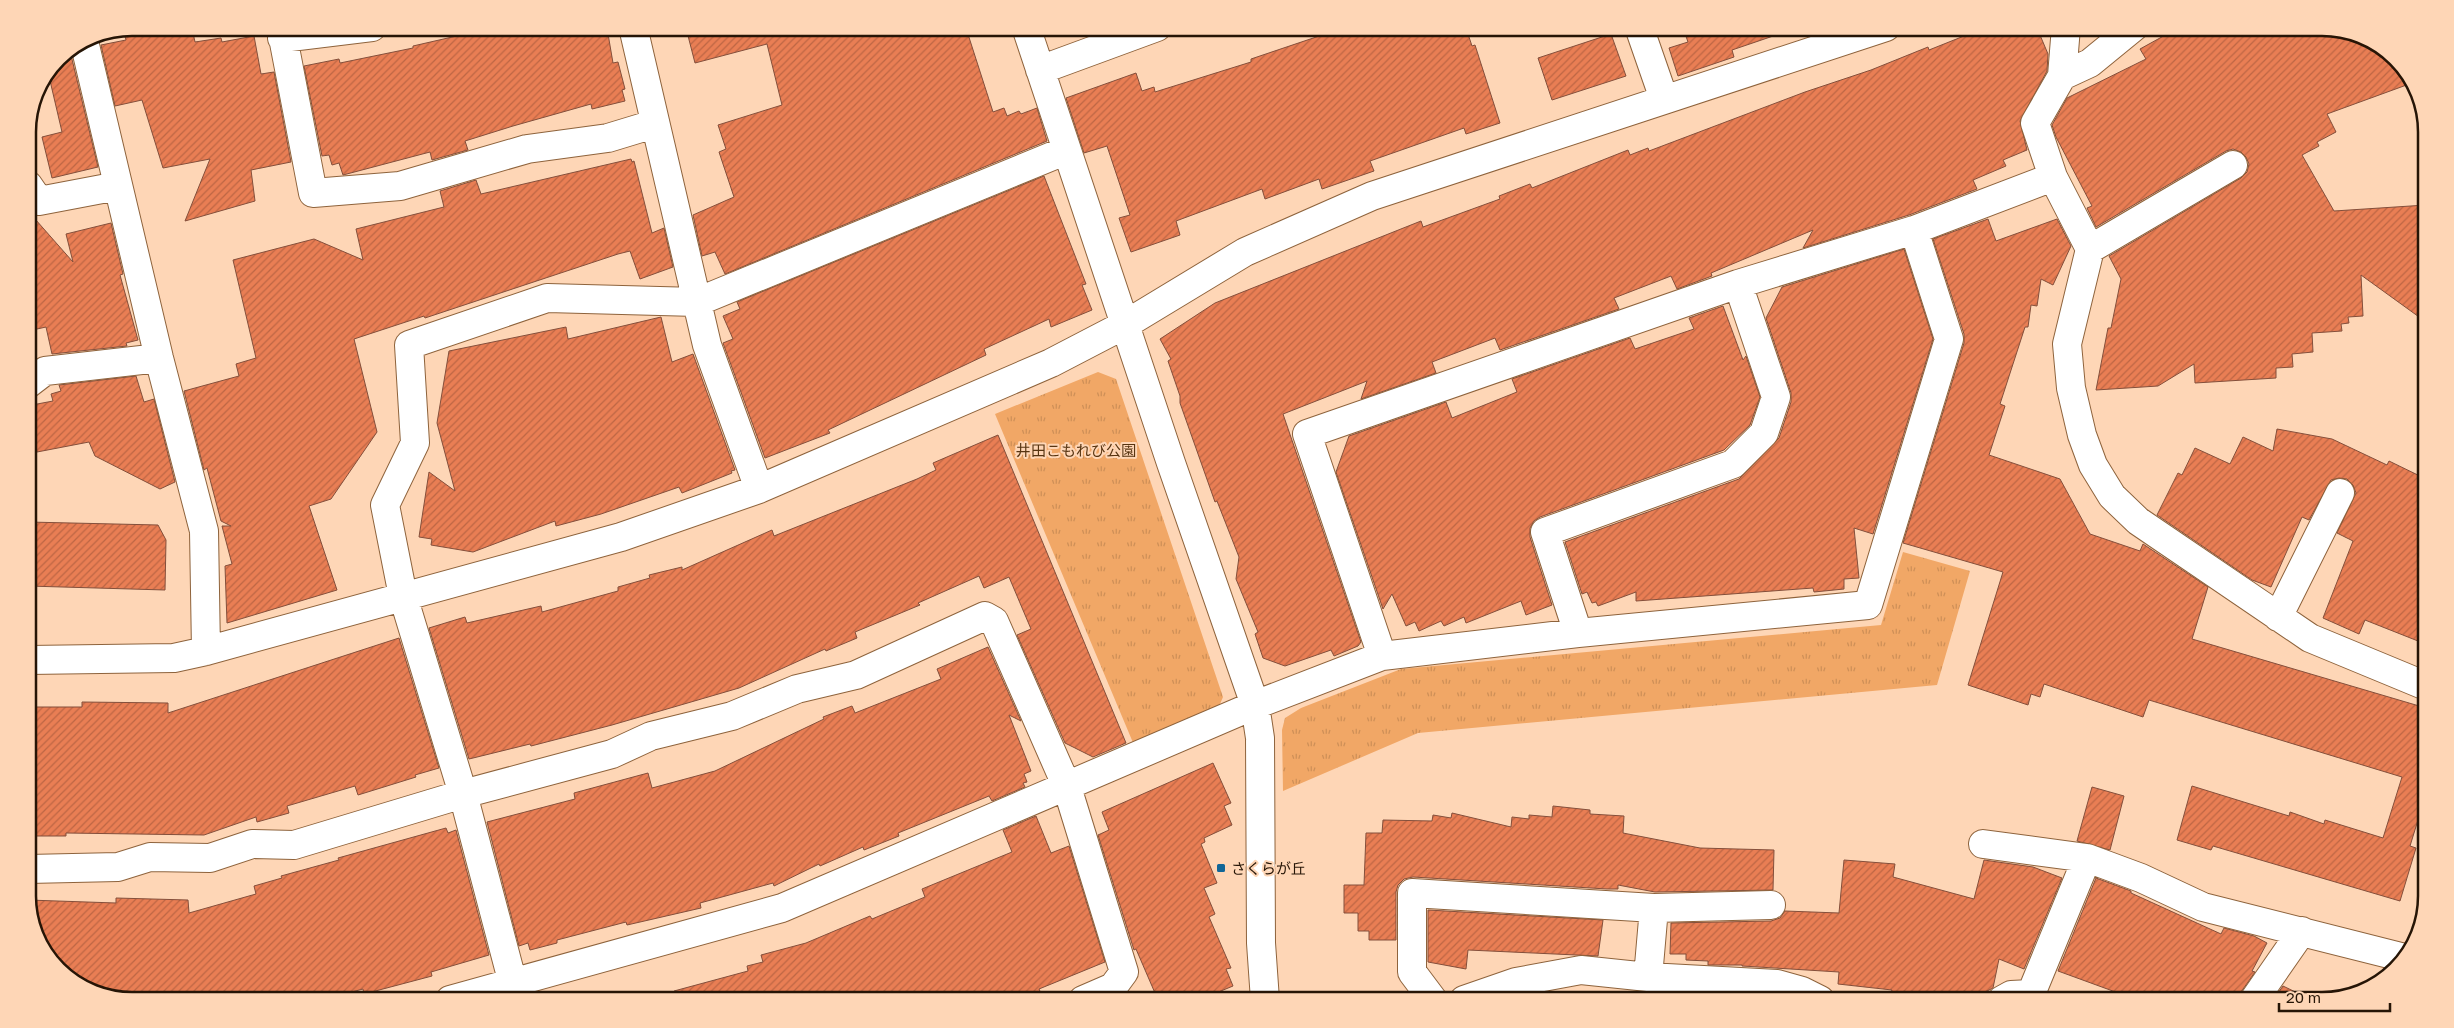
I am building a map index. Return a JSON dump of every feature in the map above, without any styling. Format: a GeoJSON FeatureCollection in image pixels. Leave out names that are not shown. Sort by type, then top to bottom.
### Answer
{"type":"FeatureCollection","features":[{"type":"Feature","properties":{"kind":"street"},"geometry":{"type":"LineString","coordinates":[[282,36],[313,193],[400,186],[527,149],[608,138],[654,124]]}},
{"type":"Feature","properties":{"kind":"street"},"geometry":{"type":"LineString","coordinates":[[635,36],[707,345],[759,489]]}},
{"type":"Feature","properties":{"kind":"street"},"geometry":{"type":"LineString","coordinates":[[1029,36],[1171,463],[1256,705],[1260,738],[1261,944],[1265,992]]}},
{"type":"Feature","properties":{"kind":"street"},"geometry":{"type":"LineString","coordinates":[[1040,70],[1135,36]]}},
{"type":"Feature","properties":{"kind":"street"},"geometry":{"type":"LineString","coordinates":[[1642,36],[1664,99]]}},
{"type":"Feature","properties":{"kind":"street"},"geometry":{"type":"LineString","coordinates":[[36,660],[174,658],[206,652],[621,537],[759,489],[1042,367],[1126,324],[1245,252],[1372,196],[1861,36]]}},
{"type":"Feature","properties":{"kind":"street"},"geometry":{"type":"LineString","coordinates":[[2065,36],[2062,76],[2035,123],[2053,177],[2090,248],[2068,344],[2071,388],[2082,435],[2094,464],[2112,496],[2138,522],[2278,617],[2310,638],[2418,683]]}},
{"type":"Feature","properties":{"kind":"street"},"geometry":{"type":"LineString","coordinates":[[2062,76],[2090,63],[2124,36]]}},
{"type":"Feature","properties":{"kind":"street"},"geometry":{"type":"LineString","coordinates":[[86,48],[160,358],[204,531],[206,652]]}},
{"type":"Feature","properties":{"kind":"street"},"geometry":{"type":"LineString","coordinates":[[1067,150],[697,302],[547,298],[409,346],[414,443],[385,505],[403,596],[463,794],[515,992],[782,908],[1256,705],[1382,656],[1578,633],[1868,605],[1949,339],[1914,230]]}},
{"type":"Feature","properties":{"kind":"street"},"geometry":{"type":"LineString","coordinates":[[2090,248],[2233,165]]}},
{"type":"Feature","properties":{"kind":"street"},"geometry":{"type":"LineString","coordinates":[[1382,656],[1307,434],[1738,284],[1914,230],[2053,177]]}},
{"type":"Feature","properties":{"kind":"street"},"geometry":{"type":"LineString","coordinates":[[36,197],[39,201],[118,186]]}},
{"type":"Feature","properties":{"kind":"street"},"geometry":{"type":"LineString","coordinates":[[1578,633],[1545,532],[1733,464],[1764,433],[1776,397],[1738,284]]}},
{"type":"Feature","properties":{"kind":"street"},"geometry":{"type":"LineString","coordinates":[[36,378],[45,371],[160,358]]}},
{"type":"Feature","properties":{"kind":"street"},"geometry":{"type":"LineString","coordinates":[[2278,617],[2340,493]]}},
{"type":"Feature","properties":{"kind":"street"},"geometry":{"type":"LineString","coordinates":[[36,868],[118,867],[150,857],[210,858],[252,844],[294,844],[463,794],[612,754],[651,736],[732,716],[796,689],[856,675],[985,616],[994,621],[1067,787],[1124,972],[1113,987],[1101,992]]}},
{"type":"Feature","properties":{"kind":"street"},"geometry":{"type":"LineString","coordinates":[[1983,844],[2087,858],[2141,878],[2203,908],[2397,956]]}},
{"type":"Feature","properties":{"kind":"street"},"geometry":{"type":"LineString","coordinates":[[2032,992],[2087,858]]}},
{"type":"Feature","properties":{"kind":"street"},"geometry":{"type":"LineString","coordinates":[[1427,992],[1412,972],[1412,893],[1654,908],[1771,904]]}},
{"type":"Feature","properties":{"kind":"street"},"geometry":{"type":"LineString","coordinates":[[1648,977],[1654,908]]}},
{"type":"Feature","properties":{"kind":"street"},"geometry":{"type":"LineString","coordinates":[[2260,992],[2302,931]]}},
{"type":"Feature","properties":{"kind":"street"},"geometry":{"type":"LineString","coordinates":[[1487,992],[1516,982],[1581,970],[1648,977],[1777,984],[1804,992]]}},
{"type":"Feature","properties":{"kind":"green space","name":"井田こもれび公園"},"geometry":{"type":"Polygon","coordinates":[[[1098,372],[1116,379],[1223,697],[1217,711],[1134,745],[995,414],[1098,372]]]}},
{"type":"Feature","properties":{"kind":"green space"},"geometry":{"type":"Polygon","coordinates":[[[1903,552],[1970,571],[1937,685],[1418,733],[1283,791],[1282,730],[1285,718],[1301,708],[1401,669],[1881,625],[1903,552]]]}},
{"type":"Feature","properties":{"kind":"building"},"geometry":{"type":"Polygon","coordinates":[[[132,36],[194,36],[195,42],[221,38],[222,42],[254,36],[261,74],[274,72],[291,162],[251,170],[255,201],[185,221],[210,159],[163,168],[142,100],[115,106],[101,45],[126,40],[125,37],[132,36]]]}},
{"type":"Feature","properties":{"kind":"building"},"geometry":{"type":"Polygon","coordinates":[[[457,36],[608,36],[613,63],[618,62],[625,89],[622,90],[625,101],[592,109],[591,104],[513,126],[465,141],[468,150],[432,160],[430,152],[343,175],[339,163],[332,165],[329,155],[322,156],[304,66],[339,59],[340,63],[413,48],[413,46],[457,36]]]}},
{"type":"Feature","properties":{"kind":"building"},"geometry":{"type":"Polygon","coordinates":[[[688,36],[969,36],[993,112],[1004,108],[1007,116],[1019,111],[1021,114],[1037,108],[1047,141],[725,274],[715,252],[702,256],[693,215],[734,197],[719,152],[726,149],[718,125],[782,105],[767,44],[695,63],[688,36]]]}},
{"type":"Feature","properties":{"kind":"building"},"geometry":{"type":"Polygon","coordinates":[[[1319,36],[1469,36],[1472,46],[1475,45],[1500,123],[1466,134],[1464,128],[1370,161],[1374,171],[1322,189],[1319,179],[1265,199],[1262,189],[1176,221],[1180,235],[1131,252],[1119,218],[1130,215],[1107,146],[1084,153],[1066,98],[1136,73],[1142,91],[1154,87],[1155,92],[1251,62],[1251,59],[1319,36]]]}},
{"type":"Feature","properties":{"kind":"building"},"geometry":{"type":"Polygon","coordinates":[[[1605,36],[1612,36],[1626,76],[1552,100],[1538,58],[1605,36]]]}},
{"type":"Feature","properties":{"kind":"building"},"geometry":{"type":"Polygon","coordinates":[[[1686,36],[1773,36],[1732,50],[1734,57],[1678,76],[1669,48],[1688,42],[1686,36]]]}},
{"type":"Feature","properties":{"kind":"building"},"geometry":{"type":"Polygon","coordinates":[[[1964,36],[2040,36],[2048,54],[2047,71],[2020,121],[2027,150],[2003,160],[2006,166],[1973,180],[1977,189],[1909,215],[1803,248],[1813,230],[1711,273],[1712,276],[1677,289],[1671,276],[1614,298],[1619,309],[1500,350],[1495,338],[1432,362],[1436,373],[1361,399],[1367,381],[1283,414],[1361,642],[1358,646],[1334,656],[1331,650],[1285,666],[1263,658],[1255,634],[1258,632],[1236,579],[1239,557],[1217,501],[1215,502],[1180,403],[1180,396],[1168,361],[1171,359],[1160,339],[1215,303],[1421,221],[1423,227],[1500,199],[1499,196],[1530,184],[1532,188],[1628,150],[1630,155],[1648,148],[1649,151],[1805,92],[1871,70],[1928,47],[1929,50],[1964,36]]]}},
{"type":"Feature","properties":{"kind":"building"},"geometry":{"type":"Polygon","coordinates":[[[2164,36],[2322,36],[2341,38],[2359,44],[2370,49],[2390,64],[2405,85],[2327,114],[2336,132],[2317,142],[2319,146],[2302,155],[2334,211],[2418,206],[2418,316],[2361,275],[2363,316],[2348,317],[2349,323],[2341,324],[2342,331],[2312,333],[2313,352],[2292,354],[2293,367],[2276,368],[2276,378],[2195,383],[2194,364],[2158,386],[2096,390],[2108,328],[2111,328],[2121,279],[2109,256],[2241,178],[2247,172],[2249,164],[2241,152],[2233,149],[2226,151],[2096,227],[2087,208],[2092,206],[2056,137],[2052,125],[2067,98],[2146,59],[2140,49],[2164,36]]]}},
{"type":"Feature","properties":{"kind":"building"},"geometry":{"type":"Polygon","coordinates":[[[72,58],[98,167],[52,178],[42,137],[62,132],[50,82],[64,64],[72,58]]]}},
{"type":"Feature","properties":{"kind":"building"},"geometry":{"type":"Polygon","coordinates":[[[631,159],[632,162],[634,161],[652,233],[664,228],[673,267],[640,279],[630,251],[425,318],[424,316],[354,339],[377,432],[331,499],[309,506],[337,590],[227,623],[225,566],[232,564],[222,526],[231,526],[221,521],[207,468],[204,470],[184,391],[239,376],[236,364],[256,358],[233,260],[314,239],[363,260],[356,229],[444,207],[440,191],[476,180],[481,194],[631,159]]]}},
{"type":"Feature","properties":{"kind":"building"},"geometry":{"type":"Polygon","coordinates":[[[1044,176],[1086,284],[1082,285],[1092,310],[1051,327],[1049,319],[984,349],[986,355],[828,430],[830,433],[765,458],[723,343],[733,339],[723,316],[740,309],[737,302],[1044,176]]]}},
{"type":"Feature","properties":{"kind":"building"},"geometry":{"type":"Polygon","coordinates":[[[1988,219],[1996,241],[2057,219],[2071,246],[2053,285],[2041,279],[2037,306],[2031,305],[2028,327],[2025,327],[2000,404],[2005,406],[1989,455],[2060,479],[2090,534],[2140,551],[2143,544],[2208,587],[2192,639],[2418,706],[2418,820],[2410,846],[2416,848],[2400,901],[2213,846],[2211,850],[2177,840],[2192,786],[2289,816],[2290,812],[2324,824],[2325,820],[2383,838],[2402,777],[2149,700],[2143,717],[2044,684],[2040,697],[2031,694],[2028,705],[1968,685],[2003,572],[1903,543],[1964,343],[1964,334],[1933,239],[1988,219]]]}},
{"type":"Feature","properties":{"kind":"building"},"geometry":{"type":"Polygon","coordinates":[[[36,220],[73,262],[66,234],[111,223],[123,274],[120,275],[138,340],[126,343],[127,346],[52,354],[46,327],[36,329],[36,220]]]}},
{"type":"Feature","properties":{"kind":"building"},"geometry":{"type":"Polygon","coordinates":[[[1904,249],[1933,339],[1873,534],[1854,528],[1859,578],[1844,579],[1844,589],[1814,592],[1813,588],[1636,601],[1636,592],[1598,606],[1596,602],[1592,603],[1587,592],[1582,594],[1565,542],[1739,479],[1779,438],[1791,402],[1791,393],[1766,318],[1782,287],[1904,249]]]}},
{"type":"Feature","properties":{"kind":"building"},"geometry":{"type":"Polygon","coordinates":[[[1723,306],[1743,360],[1746,356],[1760,397],[1750,425],[1724,450],[1540,517],[1534,521],[1530,528],[1530,537],[1552,605],[1526,615],[1521,601],[1466,623],[1464,617],[1444,626],[1441,621],[1419,631],[1415,622],[1406,626],[1392,594],[1383,609],[1336,472],[1349,436],[1446,402],[1452,418],[1517,392],[1512,379],[1630,338],[1635,349],[1694,329],[1689,318],[1723,306]]]}},
{"type":"Feature","properties":{"kind":"building"},"geometry":{"type":"Polygon","coordinates":[[[661,317],[672,362],[693,354],[735,470],[731,471],[732,473],[682,493],[679,487],[601,514],[556,526],[555,521],[473,552],[431,545],[432,539],[419,537],[429,472],[455,491],[437,423],[449,351],[566,327],[568,339],[661,317]]]}},
{"type":"Feature","properties":{"kind":"building"},"geometry":{"type":"Polygon","coordinates":[[[136,376],[144,402],[154,399],[175,482],[160,489],[95,456],[89,442],[37,452],[36,404],[53,401],[51,394],[61,391],[59,385],[136,376]]]}},
{"type":"Feature","properties":{"kind":"building"},"geometry":{"type":"Polygon","coordinates":[[[2277,429],[2332,439],[2387,465],[2389,461],[2418,475],[2418,641],[2365,620],[2359,634],[2323,618],[2353,541],[2337,533],[2356,493],[2353,485],[2347,479],[2331,480],[2309,520],[2302,517],[2271,587],[2252,580],[2157,515],[2178,473],[2182,475],[2195,448],[2230,464],[2243,437],[2273,451],[2277,429]]]}},
{"type":"Feature","properties":{"kind":"building"},"geometry":{"type":"Polygon","coordinates":[[[998,435],[1126,743],[1093,757],[1065,743],[1017,635],[1031,629],[1009,577],[984,588],[979,576],[918,603],[920,605],[855,632],[857,638],[826,651],[825,649],[739,688],[612,725],[531,746],[530,744],[469,759],[429,628],[465,617],[467,623],[541,606],[542,612],[618,591],[618,587],[650,578],[649,575],[682,567],[682,570],[772,530],[774,536],[917,479],[936,470],[933,463],[998,435]]]}},
{"type":"Feature","properties":{"kind":"building"},"geometry":{"type":"Polygon","coordinates":[[[36,522],[158,525],[166,540],[165,590],[36,586],[36,522]]]}},
{"type":"Feature","properties":{"kind":"building"},"geometry":{"type":"Polygon","coordinates":[[[399,638],[439,768],[358,795],[355,786],[287,806],[289,813],[257,822],[256,817],[204,835],[66,833],[66,836],[36,836],[36,707],[82,707],[82,702],[168,703],[168,713],[399,638]]]}},
{"type":"Feature","properties":{"kind":"building"},"geometry":{"type":"Polygon","coordinates":[[[988,647],[1021,721],[1009,715],[1031,771],[1024,774],[1027,782],[1023,783],[1025,787],[992,801],[989,796],[898,833],[899,836],[864,850],[863,847],[820,866],[819,864],[774,886],[773,883],[700,903],[701,908],[627,925],[626,922],[557,940],[557,943],[530,950],[528,943],[519,946],[487,822],[575,799],[574,793],[648,773],[652,788],[715,771],[824,719],[823,717],[852,706],[855,713],[941,679],[937,669],[988,647]]]}},
{"type":"Feature","properties":{"kind":"building"},"geometry":{"type":"Polygon","coordinates":[[[1213,763],[1231,803],[1224,806],[1232,825],[1204,838],[1205,842],[1201,844],[1217,883],[1204,888],[1215,914],[1209,917],[1231,968],[1226,969],[1233,986],[1218,992],[1155,992],[1136,949],[1134,950],[1098,835],[1109,830],[1102,812],[1213,763]]]}},
{"type":"Feature","properties":{"kind":"building"},"geometry":{"type":"Polygon","coordinates":[[[2092,787],[2124,796],[2110,850],[2077,841],[2092,787]]]}},
{"type":"Feature","properties":{"kind":"building"},"geometry":{"type":"Polygon","coordinates":[[[1553,806],[1590,810],[1590,814],[1624,816],[1623,833],[1700,848],[1774,850],[1773,890],[1655,892],[1618,885],[1618,889],[1607,889],[1413,877],[1404,879],[1398,885],[1396,892],[1396,940],[1369,940],[1369,931],[1358,931],[1358,913],[1344,913],[1344,885],[1364,885],[1366,833],[1382,833],[1383,820],[1432,821],[1433,815],[1451,818],[1452,813],[1511,827],[1512,817],[1529,819],[1529,815],[1552,817],[1553,806]]]}},
{"type":"Feature","properties":{"kind":"building"},"geometry":{"type":"Polygon","coordinates":[[[1036,816],[1051,853],[1069,846],[1105,962],[1039,989],[1040,992],[674,992],[748,971],[747,966],[763,962],[761,955],[806,943],[870,916],[872,919],[925,897],[922,889],[1012,852],[1003,830],[1036,816]]]}},
{"type":"Feature","properties":{"kind":"building"},"geometry":{"type":"Polygon","coordinates":[[[446,828],[448,833],[456,830],[489,955],[431,972],[432,976],[372,992],[364,992],[363,989],[352,992],[126,992],[101,987],[79,976],[69,968],[52,949],[41,927],[38,915],[36,900],[116,903],[116,898],[188,900],[189,913],[256,894],[254,886],[282,878],[281,876],[339,860],[338,858],[446,828]]]}},
{"type":"Feature","properties":{"kind":"building"},"geometry":{"type":"Polygon","coordinates":[[[1844,860],[1895,864],[1893,877],[1974,899],[1984,860],[2033,867],[2062,878],[2024,969],[1999,959],[1993,988],[1985,992],[1891,992],[1892,990],[1838,984],[1839,972],[1742,965],[1708,965],[1708,961],[1686,960],[1686,954],[1670,954],[1671,923],[1771,921],[1780,918],[1785,911],[1839,913],[1844,860]]]}},
{"type":"Feature","properties":{"kind":"building"},"geometry":{"type":"Polygon","coordinates":[[[2096,878],[2131,891],[2131,893],[2221,934],[2224,928],[2254,936],[2267,943],[2252,971],[2255,972],[2241,992],[2116,992],[2058,971],[2096,878]]]}},
{"type":"Feature","properties":{"kind":"building"},"geometry":{"type":"Polygon","coordinates":[[[1428,910],[1603,920],[1598,956],[1468,950],[1466,969],[1428,962],[1428,910]]]}},
{"type":"Feature","properties":{"kind":"building"},"geometry":{"type":"Polygon","coordinates":[[[2283,986],[2295,992],[2279,992],[2283,986]]]}},
{"type":"Feature","properties":{"kind":"place","name":"さくらが丘"},"geometry":{"type":"Point","coordinates":[1221,868]}}]}
